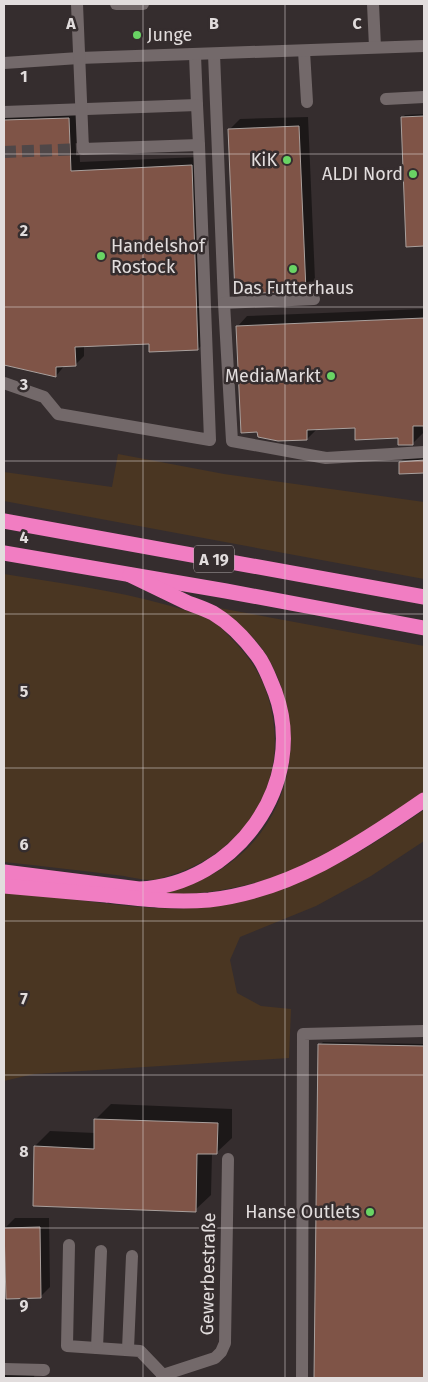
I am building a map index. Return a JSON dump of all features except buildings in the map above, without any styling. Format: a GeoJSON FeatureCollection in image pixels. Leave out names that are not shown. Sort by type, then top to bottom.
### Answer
{"type":"FeatureCollection","features":[{"type":"Feature","properties":{"kind":"highway","name":"A 19"},"geometry":{"type":"LineString","coordinates":[[4,522],[424,597]]}},
{"type":"Feature","properties":{"kind":"highway","name":"A 19"},"geometry":{"type":"LineString","coordinates":[[4,553],[226,591],[424,628]]}},
{"type":"Feature","properties":{"kind":"highway"},"geometry":{"type":"LineString","coordinates":[[4,872],[139,889],[158,888],[187,878],[215,864],[232,851],[252,830],[268,805],[278,779],[282,757],[283,728],[279,703],[271,681],[258,656],[238,632],[214,614],[130,575]]}},
{"type":"Feature","properties":{"kind":"highway"},"geometry":{"type":"LineString","coordinates":[[4,886],[145,900],[210,900],[235,895],[269,886],[317,867],[355,846],[424,800]]}},
{"type":"Feature","properties":{"kind":"street"},"geometry":{"type":"LineString","coordinates":[[77,4],[83,149],[199,145]]}},
{"type":"Feature","properties":{"kind":"street"},"geometry":{"type":"LineString","coordinates":[[116,4],[143,4]]}},
{"type":"Feature","properties":{"kind":"street"},"geometry":{"type":"LineString","coordinates":[[373,4],[375,48]]}},
{"type":"Feature","properties":{"kind":"street"},"geometry":{"type":"LineString","coordinates":[[4,63],[79,58],[424,46]]}},
{"type":"Feature","properties":{"kind":"street"},"geometry":{"type":"LineString","coordinates":[[304,51],[307,102]]}},
{"type":"Feature","properties":{"kind":"street"},"geometry":{"type":"LineString","coordinates":[[214,54],[224,303],[232,441],[326,458],[424,452]]}},
{"type":"Feature","properties":{"kind":"street"},"geometry":{"type":"LineString","coordinates":[[4,383],[44,397],[58,414],[210,440],[195,55]]}},
{"type":"Feature","properties":{"kind":"street"},"geometry":{"type":"LineString","coordinates":[[386,99],[424,97]]}},
{"type":"Feature","properties":{"kind":"street"},"geometry":{"type":"LineString","coordinates":[[4,112],[197,106]]}},
{"type":"Feature","properties":{"kind":"street"},"geometry":{"type":"LineString","coordinates":[[224,303],[314,299]]}},
{"type":"Feature","properties":{"kind":"street"},"geometry":{"type":"LineString","coordinates":[[302,1378],[303,1034],[424,1031]]}},
{"type":"Feature","properties":{"kind":"street","name":"Gewerbestraße"},"geometry":{"type":"LineString","coordinates":[[162,1377],[215,1358],[221,1352],[225,1343],[228,1159]]}},
{"type":"Feature","properties":{"kind":"street"},"geometry":{"type":"LineString","coordinates":[[69,1245],[67,1346],[140,1351],[162,1377]]}},
{"type":"Feature","properties":{"kind":"street"},"geometry":{"type":"LineString","coordinates":[[97,1348],[101,1251]]}},
{"type":"Feature","properties":{"kind":"street"},"geometry":{"type":"LineString","coordinates":[[128,1350],[132,1256]]}},
{"type":"Feature","properties":{"kind":"street"},"geometry":{"type":"LineString","coordinates":[[4,1369],[44,1370]]}},
{"type":"Feature","properties":{"kind":"shaded area"},"geometry":{"type":"Polygon","coordinates":[[[118,454],[224,474],[424,502],[424,579],[4,501],[4,472],[112,487],[118,454]]]}},
{"type":"Feature","properties":{"kind":"shaded area"},"geometry":{"type":"Polygon","coordinates":[[[4,574],[127,595],[193,613],[220,627],[248,657],[268,697],[274,728],[274,758],[267,787],[255,812],[237,835],[215,854],[188,869],[153,880],[4,862],[4,574]]]}},
{"type":"Feature","properties":{"kind":"shaded area"},"geometry":{"type":"Polygon","coordinates":[[[219,608],[424,646],[424,792],[353,839],[290,872],[232,888],[192,894],[152,895],[204,879],[220,870],[245,851],[265,827],[279,801],[287,773],[291,744],[288,714],[280,684],[267,656],[257,642],[219,608]]]}},
{"type":"Feature","properties":{"kind":"shaded area"},"geometry":{"type":"Polygon","coordinates":[[[424,810],[424,841],[371,876],[316,906],[240,937],[230,960],[237,993],[261,1006],[291,1009],[289,1058],[34,1074],[4,1081],[4,891],[156,908],[222,905],[253,898],[313,876],[370,845],[424,810]]]}},
{"type":"Feature","properties":{"kind":"tunnel"},"geometry":{"type":"LineString","coordinates":[[4,152],[83,149]]}},
{"type":"Feature","properties":{"kind":"place","name":"Junge"},"geometry":{"type":"Point","coordinates":[137,35]}},
{"type":"Feature","properties":{"kind":"place","name":"KiK"},"geometry":{"type":"Point","coordinates":[287,160]}},
{"type":"Feature","properties":{"kind":"place","name":"ALDI Nord"},"geometry":{"type":"Point","coordinates":[413,174]}},
{"type":"Feature","properties":{"kind":"place","name":"Handelshof Rostock"},"geometry":{"type":"Point","coordinates":[101,256]}},
{"type":"Feature","properties":{"kind":"place","name":"Das Futterhaus"},"geometry":{"type":"Point","coordinates":[293,269]}},
{"type":"Feature","properties":{"kind":"place","name":"MediaMarkt"},"geometry":{"type":"Point","coordinates":[331,376]}},
{"type":"Feature","properties":{"kind":"place","name":"Hanse Outlets"},"geometry":{"type":"Point","coordinates":[370,1212]}}]}
